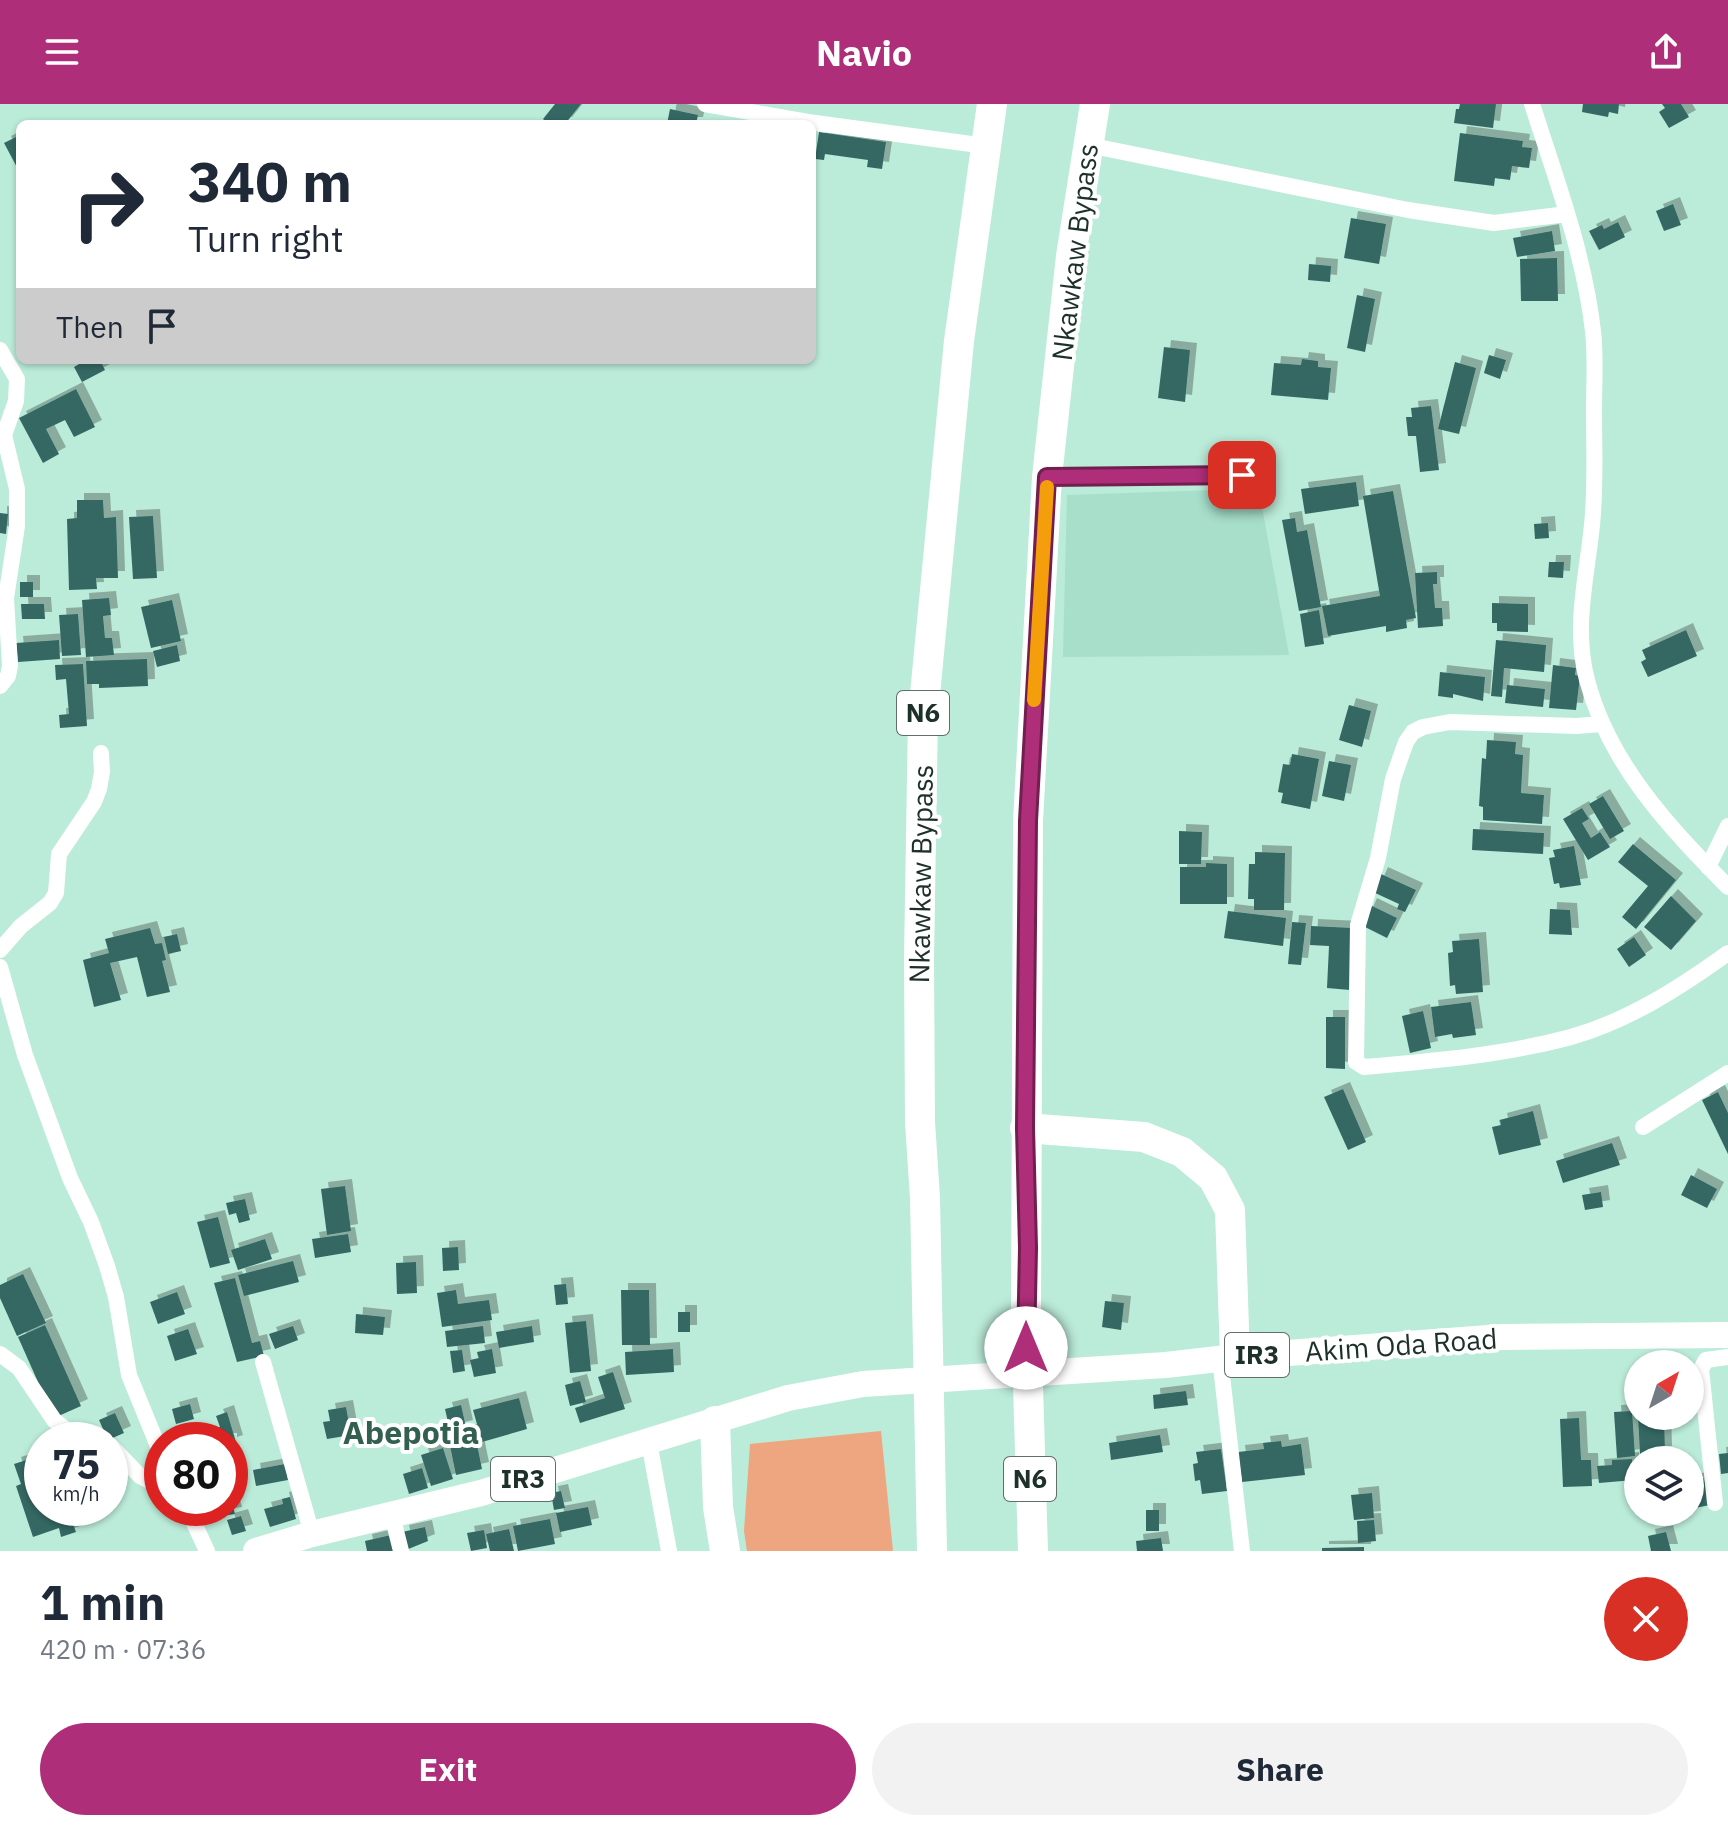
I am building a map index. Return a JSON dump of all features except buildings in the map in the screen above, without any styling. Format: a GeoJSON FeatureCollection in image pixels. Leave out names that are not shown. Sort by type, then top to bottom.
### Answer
{"type":"FeatureCollection","features":[{"type":"Feature","properties":{"kind":"highway","name":"Nkawkaw Bypass"},"geometry":{"type":"LineString","coordinates":[[932,1551],[920,1107],[923,715],[954,383],[992,104]]}},
{"type":"Feature","properties":{"kind":"highway","name":"Nkawkaw Bypass"},"geometry":{"type":"LineString","coordinates":[[1033,1551],[1026,1319],[1028,821],[1047,477],[1071,256],[1095,104]]}},
{"type":"Feature","properties":{"kind":"highway"},"geometry":{"type":"LineString","coordinates":[[1025,1128],[1144,1137],[1182,1152],[1213,1178],[1230,1210],[1228,1357]]}},
{"type":"Feature","properties":{"kind":"highway"},"geometry":{"type":"LineString","coordinates":[[715,1421],[718,1507],[725,1551]]}},
{"type":"Feature","properties":{"kind":"main road","name":"Akim Oda Road"},"geometry":{"type":"LineString","coordinates":[[715,1421],[788,1398],[863,1384],[1166,1365],[1228,1357],[1502,1337],[1728,1335]]}},
{"type":"Feature","properties":{"kind":"main road","name":"IR3"},"geometry":{"type":"LineString","coordinates":[[256,1551],[312,1534],[481,1493],[715,1421]]}},
{"type":"Feature","properties":{"kind":"street"},"geometry":{"type":"LineString","coordinates":[[705,104],[797,120]]}},
{"type":"Feature","properties":{"kind":"street"},"geometry":{"type":"LineString","coordinates":[[1532,104],[1583,269],[1593,334],[1593,520],[1581,604],[1581,647],[1586,679],[1602,724],[1631,776],[1677,836],[1728,887]]}},
{"type":"Feature","properties":{"kind":"street"},"geometry":{"type":"LineString","coordinates":[[816,123],[986,146]]}},
{"type":"Feature","properties":{"kind":"street"},"geometry":{"type":"LineString","coordinates":[[1088,145],[1408,210],[1494,223],[1567,214]]}},
{"type":"Feature","properties":{"kind":"street"},"geometry":{"type":"LineString","coordinates":[[0,350],[17,379],[16,401],[4,435],[17,489],[17,526],[6,598],[10,666],[8,676],[0,686]]}},
{"type":"Feature","properties":{"kind":"street"},"geometry":{"type":"LineString","coordinates":[[1602,724],[1450,722],[1413,732],[1406,742],[1393,779],[1378,858],[1358,925],[1356,1062],[1364,1067],[1447,1059],[1574,1036],[1618,1020],[1688,983],[1728,953]]}},
{"type":"Feature","properties":{"kind":"street"},"geometry":{"type":"LineString","coordinates":[[0,950],[21,926],[50,903],[56,893],[59,854],[94,802],[99,789],[101,753]]}},
{"type":"Feature","properties":{"kind":"street"},"geometry":{"type":"LineString","coordinates":[[1708,867],[1728,826]]}},
{"type":"Feature","properties":{"kind":"street"},"geometry":{"type":"LineString","coordinates":[[0,967],[25,1055],[70,1178],[107,1266],[116,1297],[129,1375],[148,1422]]}},
{"type":"Feature","properties":{"kind":"street"},"geometry":{"type":"LineString","coordinates":[[1643,1127],[1728,1073]]}},
{"type":"Feature","properties":{"kind":"street"},"geometry":{"type":"LineString","coordinates":[[0,1354],[19,1368],[56,1422]]}},
{"type":"Feature","properties":{"kind":"street"},"geometry":{"type":"LineString","coordinates":[[1228,1357],[1242,1551]]}},
{"type":"Feature","properties":{"kind":"street"},"geometry":{"type":"LineString","coordinates":[[1715,1503],[1701,1369],[1706,1360],[1728,1357]]}},
{"type":"Feature","properties":{"kind":"street"},"geometry":{"type":"LineString","coordinates":[[263,1362],[312,1534]]}},
{"type":"Feature","properties":{"kind":"street"},"geometry":{"type":"LineString","coordinates":[[649,1442],[669,1551]]}},
{"type":"Feature","properties":{"kind":"street"},"geometry":{"type":"LineString","coordinates":[[128,1464],[144,1478]]}},
{"type":"Feature","properties":{"kind":"street"},"geometry":{"type":"LineString","coordinates":[[392,1515],[401,1551]]}},
{"type":"Feature","properties":{"kind":"street"},"geometry":{"type":"LineString","coordinates":[[195,1526],[207,1551]]}},
{"type":"Feature","properties":{"kind":"lane"},"geometry":{"type":"LineString","coordinates":[[1047,477],[1242,475],[1254,478],[1272,492]]}},
{"type":"Feature","properties":{"kind":"shaded area"},"geometry":{"type":"Polygon","coordinates":[[[1247,489],[1260,496],[1289,655],[1063,657],[1067,495],[1247,489]]]}},
{"type":"Feature","properties":{"kind":"shaded area"},"geometry":{"type":"Polygon","coordinates":[[[881,1431],[893,1551],[747,1551],[744,1531],[750,1444],[881,1431]]]}},
{"type":"Feature","properties":{"kind":"slow traffic"},"geometry":{"type":"LineString","coordinates":[[1034,700],[1047,487]]}},
{"type":"Feature","properties":{"kind":"district","name":"Abepotia"},"geometry":{"type":"Point","coordinates":[411,1433]}},
{"type":"Feature","properties":{"kind":"route"},"geometry":{"type":"LineString","coordinates":[[1026,1348],[1028,821],[1047,477],[1242,475]]}}]}
